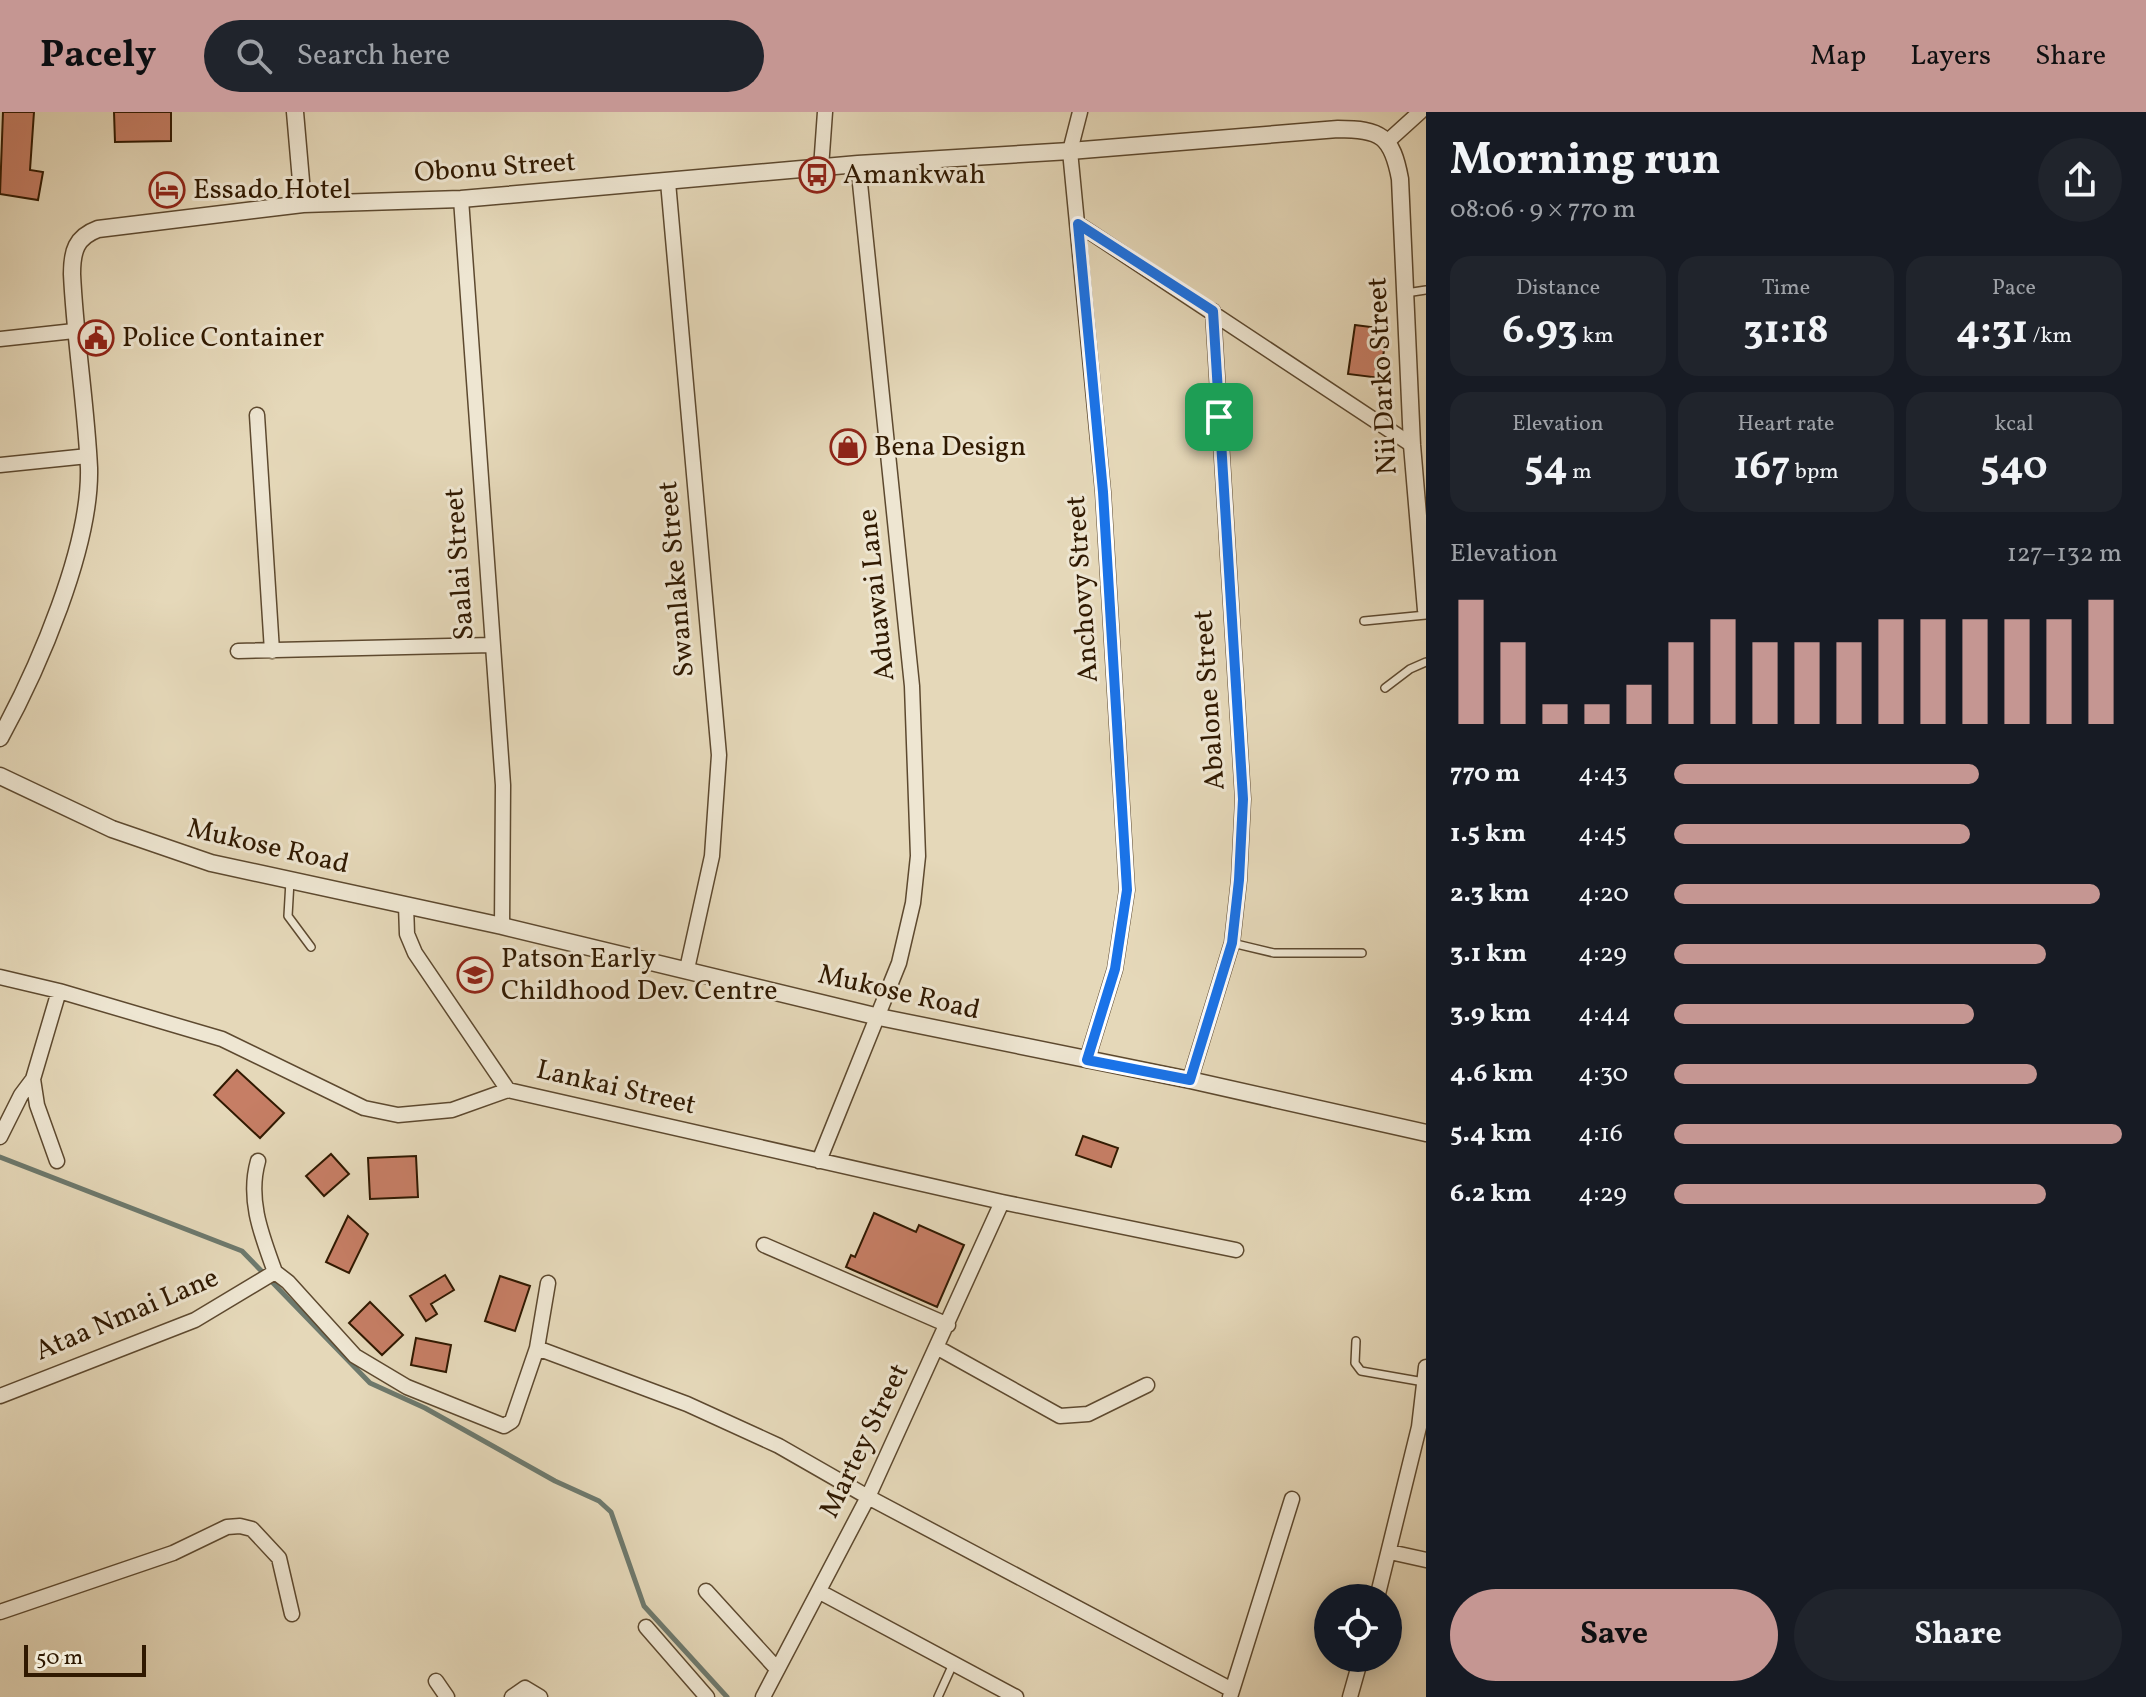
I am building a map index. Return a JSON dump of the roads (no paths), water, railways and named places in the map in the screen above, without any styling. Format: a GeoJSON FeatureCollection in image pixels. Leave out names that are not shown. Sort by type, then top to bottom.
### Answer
{"type":"FeatureCollection","features":[{"type":"Feature","properties":{"kind":"street"},"geometry":{"type":"LineString","coordinates":[[295,112],[303,204]]}},
{"type":"Feature","properties":{"kind":"street"},"geometry":{"type":"LineString","coordinates":[[821,168],[825,112]]}},
{"type":"Feature","properties":{"kind":"street","name":"Anchovy Street"},"geometry":{"type":"LineString","coordinates":[[1080,112],[1070,151],[1103,492],[1127,890],[1115,969],[1087,1060]]}},
{"type":"Feature","properties":{"kind":"street"},"geometry":{"type":"LineString","coordinates":[[1388,141],[1420,112]]}},
{"type":"Feature","properties":{"kind":"street","name":"Obonu Street"},"geometry":{"type":"LineString","coordinates":[[0,738],[19,704],[67,587],[88,490],[88,456],[74,331],[72,263],[74,251],[85,234],[98,229],[303,204],[461,199],[858,164],[1070,151],[1338,129],[1375,132],[1388,141]]}},
{"type":"Feature","properties":{"kind":"street","name":"Nii Darko Street"},"geometry":{"type":"LineString","coordinates":[[1388,141],[1396,155],[1400,179],[1404,293],[1419,449],[1426,612]]}},
{"type":"Feature","properties":{"kind":"street","name":"Aduawai Lane"},"geometry":{"type":"LineString","coordinates":[[819,1161],[879,1017],[907,931],[918,856],[912,686],[858,164]]}},
{"type":"Feature","properties":{"kind":"street","name":"Swanlake Street"},"geometry":{"type":"LineString","coordinates":[[668,182],[719,755],[712,856],[687,969]]}},
{"type":"Feature","properties":{"kind":"street","name":"Saalai Street"},"geometry":{"type":"LineString","coordinates":[[461,199],[503,785],[502,926]]}},
{"type":"Feature","properties":{"kind":"street"},"geometry":{"type":"LineString","coordinates":[[1078,224],[1419,449]]}},
{"type":"Feature","properties":{"kind":"street","name":"Abalone Street"},"geometry":{"type":"LineString","coordinates":[[1190,1080],[1232,943],[1239,880],[1241,757],[1213,311]]}},
{"type":"Feature","properties":{"kind":"street"},"geometry":{"type":"LineString","coordinates":[[0,339],[74,331]]}},
{"type":"Feature","properties":{"kind":"street"},"geometry":{"type":"LineString","coordinates":[[257,415],[272,651]]}},
{"type":"Feature","properties":{"kind":"street"},"geometry":{"type":"LineString","coordinates":[[0,465],[88,456]]}},
{"type":"Feature","properties":{"kind":"street"},"geometry":{"type":"LineString","coordinates":[[238,651],[492,645]]}},
{"type":"Feature","properties":{"kind":"street","name":"Mukose Road"},"geometry":{"type":"LineString","coordinates":[[0,776],[112,829],[180,854],[687,969],[879,1017],[1190,1080],[1426,1133]]}},
{"type":"Feature","properties":{"kind":"street"},"geometry":{"type":"LineString","coordinates":[[406,905],[407,934],[415,953],[508,1090]]}},
{"type":"Feature","properties":{"kind":"street","name":"Lankai Street"},"geometry":{"type":"LineString","coordinates":[[0,977],[222,1039],[364,1108],[398,1115],[452,1110],[508,1090],[1002,1202],[1236,1250]]}},
{"type":"Feature","properties":{"kind":"street"},"geometry":{"type":"LineString","coordinates":[[0,1137],[21,1095],[33,1079],[59,991]]}},
{"type":"Feature","properties":{"kind":"street"},"geometry":{"type":"LineString","coordinates":[[33,1079],[37,1105],[57,1161]]}},
{"type":"Feature","properties":{"kind":"street"},"geometry":{"type":"LineString","coordinates":[[258,1161],[253,1180],[258,1224],[273,1273],[288,1282],[355,1356],[407,1387],[491,1422],[504,1426],[512,1421],[537,1348],[548,1283]]}},
{"type":"Feature","properties":{"kind":"street","name":"Martey Street"},"geometry":{"type":"LineString","coordinates":[[763,1697],[868,1497],[1002,1202]]}},
{"type":"Feature","properties":{"kind":"street"},"geometry":{"type":"LineString","coordinates":[[764,1245],[948,1325]]}},
{"type":"Feature","properties":{"kind":"street","name":"Ataa Nmai Lane"},"geometry":{"type":"LineString","coordinates":[[0,1396],[195,1320],[273,1273]]}},
{"type":"Feature","properties":{"kind":"street"},"geometry":{"type":"LineString","coordinates":[[537,1348],[687,1404],[779,1446],[1231,1693],[1292,1499]]}},
{"type":"Feature","properties":{"kind":"street"},"geometry":{"type":"LineString","coordinates":[[938,1348],[1060,1416],[1088,1414],[1147,1385]]}},
{"type":"Feature","properties":{"kind":"street"},"geometry":{"type":"LineString","coordinates":[[1381,1584],[1419,1427],[1425,1374]]}},
{"type":"Feature","properties":{"kind":"street"},"geometry":{"type":"LineString","coordinates":[[0,1612],[173,1553],[227,1527],[240,1526],[252,1529],[279,1558],[292,1614]]}},
{"type":"Feature","properties":{"kind":"street"},"geometry":{"type":"LineString","coordinates":[[1390,1552],[1426,1560]]}},
{"type":"Feature","properties":{"kind":"street"},"geometry":{"type":"LineString","coordinates":[[706,1591],[777,1669]]}},
{"type":"Feature","properties":{"kind":"street"},"geometry":{"type":"LineString","coordinates":[[820,1592],[1016,1697]]}},
{"type":"Feature","properties":{"kind":"street"},"geometry":{"type":"LineString","coordinates":[[646,1627],[707,1697]]}},
{"type":"Feature","properties":{"kind":"street"},"geometry":{"type":"LineString","coordinates":[[1350,1697],[1357,1672]]}},
{"type":"Feature","properties":{"kind":"street"},"geometry":{"type":"LineString","coordinates":[[436,1681],[447,1697]]}},
{"type":"Feature","properties":{"kind":"street"},"geometry":{"type":"LineString","coordinates":[[512,1697],[525,1688],[540,1697]]}},
{"type":"Feature","properties":{"kind":"lane"},"geometry":{"type":"LineString","coordinates":[[1404,293],[1426,290]]}},
{"type":"Feature","properties":{"kind":"lane"},"geometry":{"type":"LineString","coordinates":[[1364,621],[1426,612]]}},
{"type":"Feature","properties":{"kind":"lane"},"geometry":{"type":"LineString","coordinates":[[1385,688],[1410,669],[1426,662]]}},
{"type":"Feature","properties":{"kind":"lane"},"geometry":{"type":"LineString","coordinates":[[291,879],[288,916],[311,947]]}},
{"type":"Feature","properties":{"kind":"lane"},"geometry":{"type":"LineString","coordinates":[[1232,943],[1274,953],[1362,953]]}},
{"type":"Feature","properties":{"kind":"lane"},"geometry":{"type":"LineString","coordinates":[[1356,1341],[1355,1363],[1361,1371],[1425,1374]]}},
{"type":"Feature","properties":{"kind":"lane"},"geometry":{"type":"LineString","coordinates":[[938,1697],[953,1664]]}},
{"type":"Feature","properties":{"kind":"waterway"},"geometry":{"type":"LineString","coordinates":[[0,1157],[242,1251],[370,1383],[425,1408],[555,1481],[599,1501],[611,1512],[644,1606],[727,1697]]}},
{"type":"Feature","properties":{"kind":"place","name":"Amankwah"},"geometry":{"type":"Point","coordinates":[817,175]}},
{"type":"Feature","properties":{"kind":"place","name":"Essado Hotel"},"geometry":{"type":"Point","coordinates":[167,190]}},
{"type":"Feature","properties":{"kind":"place","name":"Police Container"},"geometry":{"type":"Point","coordinates":[96,338]}},
{"type":"Feature","properties":{"kind":"place","name":"Bena Design"},"geometry":{"type":"Point","coordinates":[848,447]}},
{"type":"Feature","properties":{"kind":"place","name":"Patson Early Childhood Dev. Centre"},"geometry":{"type":"Point","coordinates":[475,975]}}]}
